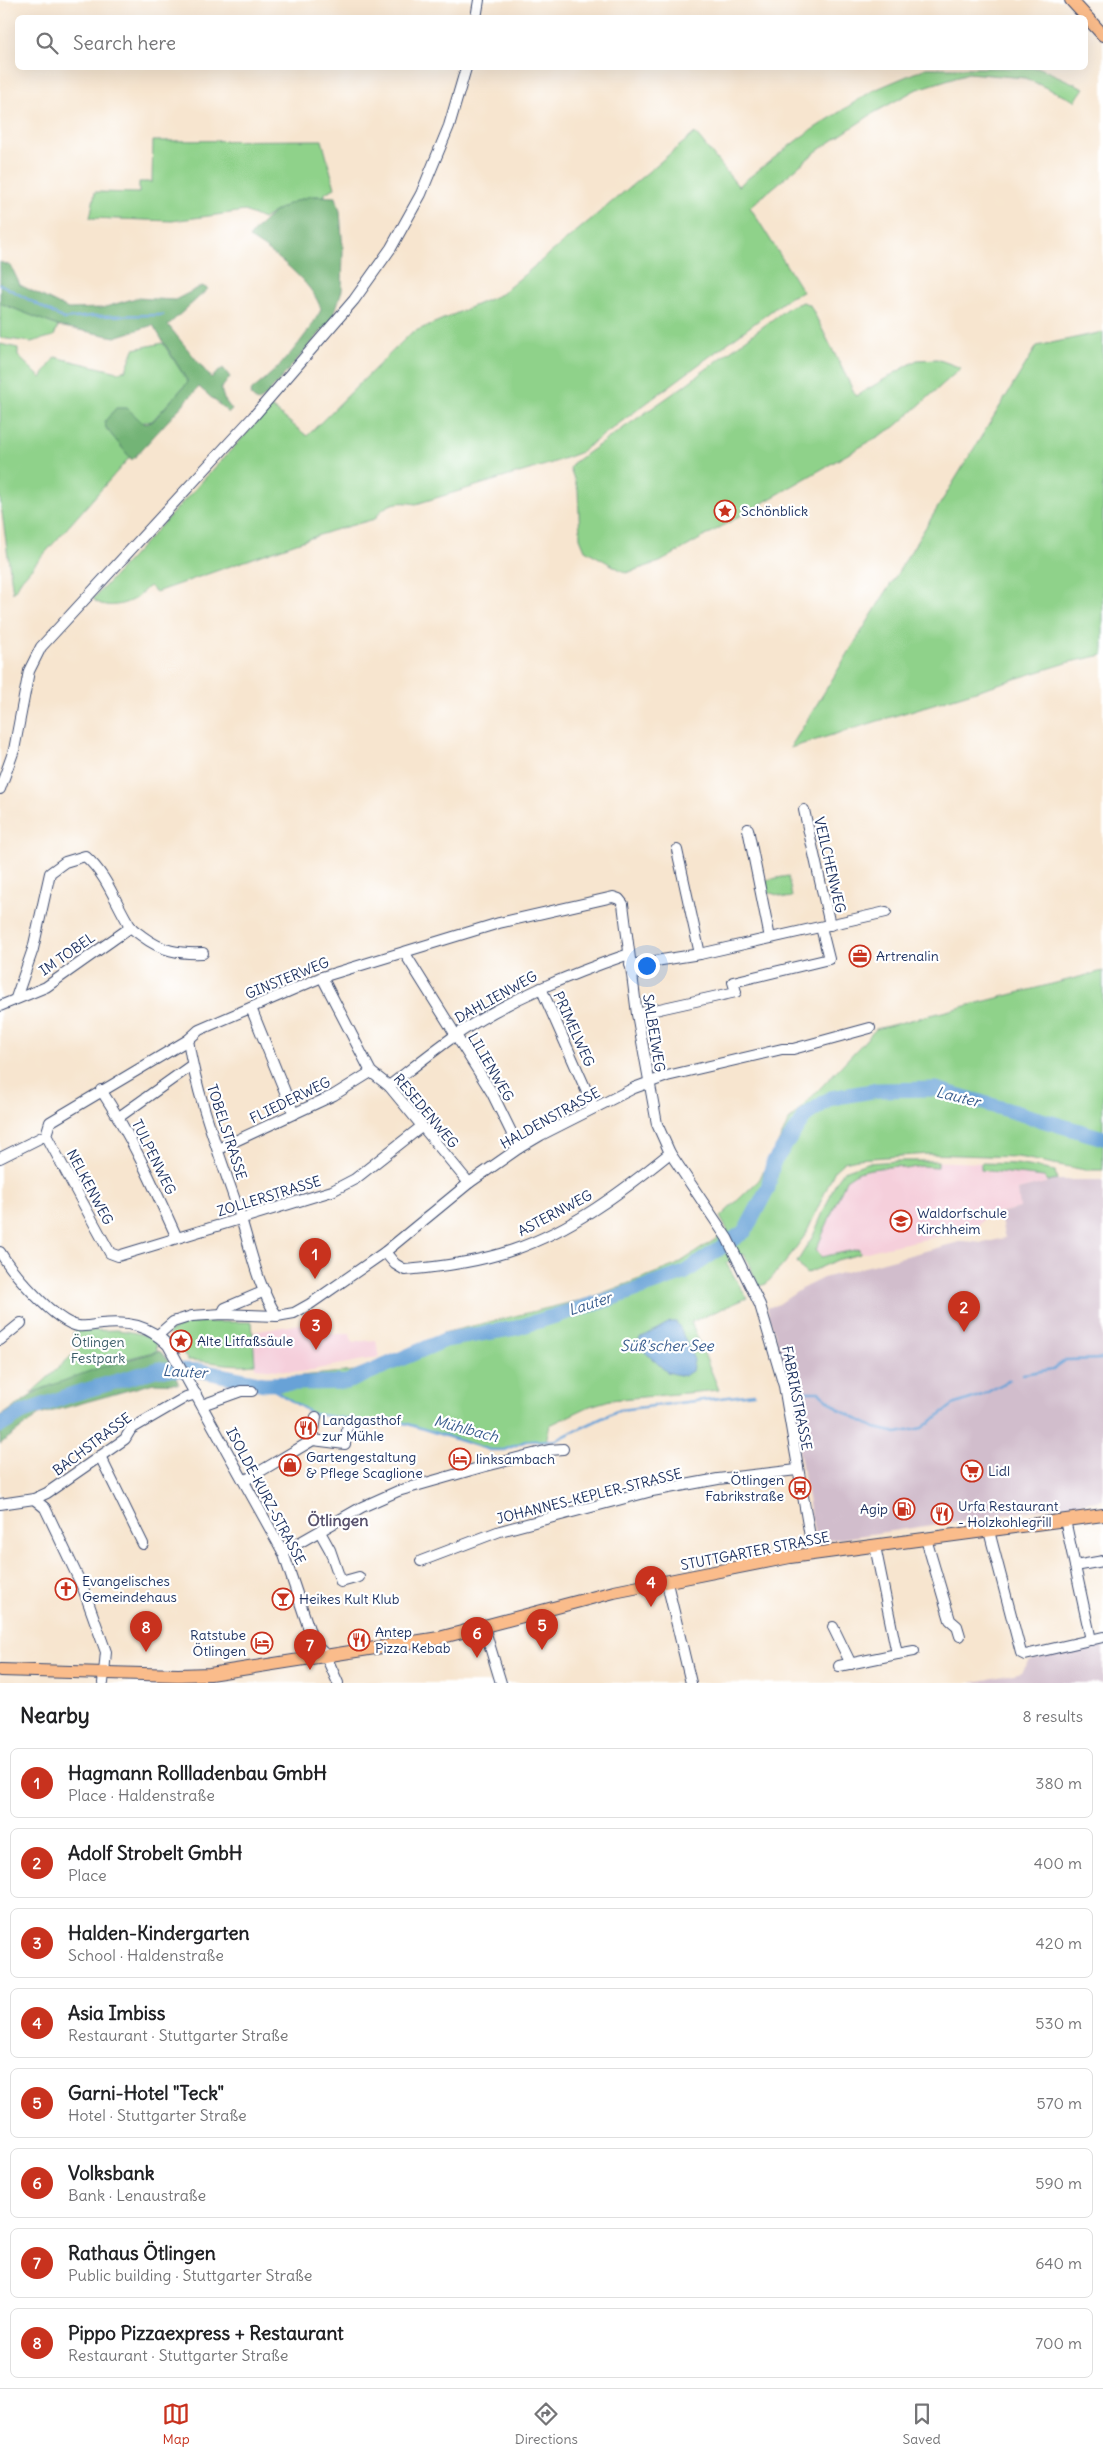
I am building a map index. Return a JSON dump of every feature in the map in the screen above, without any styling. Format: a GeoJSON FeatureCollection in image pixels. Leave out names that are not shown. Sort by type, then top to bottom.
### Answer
{"type":"FeatureCollection","features":[{"type":"Feature","properties":{"kind":"main road"},"geometry":{"type":"LineString","coordinates":[[1071,0],[1085,15]]}},
{"type":"Feature","properties":{"kind":"main road"},"geometry":{"type":"LineString","coordinates":[[1088,19],[1103,35]]}},
{"type":"Feature","properties":{"kind":"main road","name":"STUTTGARTER STRASSE"},"geometry":{"type":"LineString","coordinates":[[0,1670],[104,1678],[210,1674],[325,1654],[404,1644],[484,1627],[614,1592],[812,1554],[1103,1515]]}},
{"type":"Feature","properties":{"kind":"street"},"geometry":{"type":"LineString","coordinates":[[476,15],[479,0]]}},
{"type":"Feature","properties":{"kind":"street"},"geometry":{"type":"LineString","coordinates":[[0,789],[14,750],[29,671],[41,647],[253,417],[354,300],[392,248],[421,194],[450,126],[465,70]]}},
{"type":"Feature","properties":{"kind":"street","name":"VEILCHENWEG"},"geometry":{"type":"LineString","coordinates":[[804,810],[826,926]]}},
{"type":"Feature","properties":{"kind":"street"},"geometry":{"type":"LineString","coordinates":[[748,829],[770,938]]}},
{"type":"Feature","properties":{"kind":"street"},"geometry":{"type":"LineString","coordinates":[[677,850],[700,954]]}},
{"type":"Feature","properties":{"kind":"street","name":"IM TOBEL"},"geometry":{"type":"LineString","coordinates":[[16,998],[33,949],[50,873],[65,862],[85,856],[97,866],[131,927],[152,944],[167,951],[182,954],[203,952]]}},
{"type":"Feature","properties":{"kind":"street","name":"GINSTERWEG"},"geometry":{"type":"LineString","coordinates":[[0,1158],[46,1134],[50,1122],[188,1040],[199,1030],[322,977],[499,923],[558,908],[613,897],[619,899]]}},
{"type":"Feature","properties":{"kind":"street","name":"SALBEIWEG"},"geometry":{"type":"LineString","coordinates":[[619,899],[623,904],[630,965],[648,1083]]}},
{"type":"Feature","properties":{"kind":"street","name":"VEILCHENWEG"},"geometry":{"type":"LineString","coordinates":[[630,965],[700,954],[886,912]]}},
{"type":"Feature","properties":{"kind":"street"},"geometry":{"type":"LineString","coordinates":[[637,1014],[736,992],[733,982],[829,959],[826,926]]}},
{"type":"Feature","properties":{"kind":"street","name":"IM TOBEL"},"geometry":{"type":"LineString","coordinates":[[0,1006],[46,987],[131,927]]}},
{"type":"Feature","properties":{"kind":"street","name":"LILIENWEG"},"geometry":{"type":"LineString","coordinates":[[404,952],[492,1093],[519,1148]]}},
{"type":"Feature","properties":{"kind":"street","name":"DAHLIENWEG"},"geometry":{"type":"LineString","coordinates":[[389,1086],[457,1035],[540,988],[588,968],[629,954]]}},
{"type":"Feature","properties":{"kind":"street","name":"RESEDENWEG"},"geometry":{"type":"LineString","coordinates":[[322,977],[371,1072],[389,1086],[469,1183]]}},
{"type":"Feature","properties":{"kind":"street","name":"PRIMELWEG"},"geometry":{"type":"LineString","coordinates":[[540,988],[594,1108]]}},
{"type":"Feature","properties":{"kind":"street"},"geometry":{"type":"LineString","coordinates":[[252,1008],[294,1114]]}},
{"type":"Feature","properties":{"kind":"street","name":"HALDENSTRASSE"},"geometry":{"type":"LineString","coordinates":[[158,1334],[173,1322],[187,1317],[222,1314],[277,1316],[294,1313],[385,1252],[469,1183],[519,1148],[594,1108],[648,1083],[667,1076],[782,1049],[793,1049],[870,1028]]}},
{"type":"Feature","properties":{"kind":"street","name":"TOBELSTRASSE"},"geometry":{"type":"LineString","coordinates":[[188,1040],[192,1065],[218,1149],[265,1291],[277,1316]]}},
{"type":"Feature","properties":{"kind":"street"},"geometry":{"type":"LineString","coordinates":[[119,1116],[192,1065]]}},
{"type":"Feature","properties":{"kind":"street","name":"FLIEDERWEG"},"geometry":{"type":"LineString","coordinates":[[218,1149],[334,1095],[371,1072]]}},
{"type":"Feature","properties":{"kind":"street"},"geometry":{"type":"LineString","coordinates":[[648,1083],[658,1124],[670,1152]]}},
{"type":"Feature","properties":{"kind":"street","name":"TULPENWEG"},"geometry":{"type":"LineString","coordinates":[[101,1090],[119,1116],[145,1165],[177,1238]]}},
{"type":"Feature","properties":{"kind":"street","name":"ZOLLERSTRASSE"},"geometry":{"type":"LineString","coordinates":[[110,1252],[118,1256],[332,1191],[355,1180],[421,1127]]}},
{"type":"Feature","properties":{"kind":"street","name":"NELKENWEG"},"geometry":{"type":"LineString","coordinates":[[46,1134],[110,1252]]}},
{"type":"Feature","properties":{"kind":"street","name":"FABRIKSTRASSE"},"geometry":{"type":"LineString","coordinates":[[670,1152],[721,1228],[738,1258],[755,1293],[771,1338],[784,1386],[812,1554]]}},
{"type":"Feature","properties":{"kind":"street","name":"ASTERNWEG"},"geometry":{"type":"LineString","coordinates":[[385,1252],[395,1264],[405,1270],[482,1259],[514,1250],[549,1235],[606,1202],[670,1152]]}},
{"type":"Feature","properties":{"kind":"street"},"geometry":{"type":"LineString","coordinates":[[2,1258],[28,1288],[62,1319],[78,1326],[130,1323],[146,1327],[158,1334]]}},
{"type":"Feature","properties":{"kind":"street","name":"HALDENSTRASSE"},"geometry":{"type":"LineString","coordinates":[[222,1314],[225,1308],[265,1291]]}},
{"type":"Feature","properties":{"kind":"street"},"geometry":{"type":"LineString","coordinates":[[0,1340],[21,1323]]}},
{"type":"Feature","properties":{"kind":"street","name":"ISOLDE-KURZ-STRASSE"},"geometry":{"type":"LineString","coordinates":[[158,1334],[173,1351],[283,1552],[314,1644],[325,1654],[338,1683]]}},
{"type":"Feature","properties":{"kind":"street"},"geometry":{"type":"LineString","coordinates":[[202,1405],[241,1391],[252,1391]]}},
{"type":"Feature","properties":{"kind":"street","name":"BACHSTRASSE"},"geometry":{"type":"LineString","coordinates":[[0,1504],[34,1499],[58,1487],[125,1439],[132,1429],[186,1397],[196,1394]]}},
{"type":"Feature","properties":{"kind":"street"},"geometry":{"type":"LineString","coordinates":[[314,1440],[316,1417]]}},
{"type":"Feature","properties":{"kind":"street"},"geometry":{"type":"LineString","coordinates":[[244,1481],[314,1440],[345,1444],[348,1424]]}},
{"type":"Feature","properties":{"kind":"street"},"geometry":{"type":"LineString","coordinates":[[283,1552],[362,1506],[398,1491],[491,1465],[563,1449]]}},
{"type":"Feature","properties":{"kind":"street"},"geometry":{"type":"LineString","coordinates":[[100,1456],[143,1544]]}},
{"type":"Feature","properties":{"kind":"street","name":"JOHANNES-KEPLER-STRASSE"},"geometry":{"type":"LineString","coordinates":[[422,1561],[500,1531],[652,1491],[718,1479],[797,1470]]}},
{"type":"Feature","properties":{"kind":"street"},"geometry":{"type":"LineString","coordinates":[[34,1499],[45,1508],[83,1588],[106,1652],[104,1678]]}},
{"type":"Feature","properties":{"kind":"street"},"geometry":{"type":"LineString","coordinates":[[1065,1520],[1091,1640]]}},
{"type":"Feature","properties":{"kind":"street"},"geometry":{"type":"LineString","coordinates":[[988,1531],[1021,1652],[1025,1655],[1103,1637]]}},
{"type":"Feature","properties":{"kind":"street"},"geometry":{"type":"LineString","coordinates":[[320,1532],[330,1550],[341,1582],[359,1577]]}},
{"type":"Feature","properties":{"kind":"street"},"geometry":{"type":"LineString","coordinates":[[926,1539],[950,1620],[957,1626],[960,1636]]}},
{"type":"Feature","properties":{"kind":"street"},"geometry":{"type":"LineString","coordinates":[[875,1546],[897,1654]]}},
{"type":"Feature","properties":{"kind":"street"},"geometry":{"type":"LineString","coordinates":[[1075,1566],[1103,1561]]}},
{"type":"Feature","properties":{"kind":"street"},"geometry":{"type":"LineString","coordinates":[[667,1583],[691,1683]]}},
{"type":"Feature","properties":{"kind":"street"},"geometry":{"type":"LineString","coordinates":[[484,1627],[501,1683]]}},
{"type":"Feature","properties":{"kind":"street"},"geometry":{"type":"LineString","coordinates":[[833,1627],[851,1664]]}},
{"type":"Feature","properties":{"kind":"street"},"geometry":{"type":"LineString","coordinates":[[838,1666],[914,1651]]}},
{"type":"Feature","properties":{"kind":"shaded area","name":"Waldorfschule Kirchheim"},"geometry":{"type":"Polygon","coordinates":[[[921,1161],[1016,1164],[1055,1171],[1057,1180],[1018,1190],[1021,1208],[986,1215],[976,1229],[882,1248],[837,1260],[806,1274],[797,1262],[813,1236],[836,1182],[844,1171],[867,1163],[921,1161]]]}},
{"type":"Feature","properties":{"kind":"shaded area"},"geometry":{"type":"Polygon","coordinates":[[[1057,1180],[1103,1180],[1103,1500],[816,1542],[782,1357],[767,1308],[779,1304],[801,1289],[823,1278],[963,1241],[983,1243],[1005,1238],[999,1213],[1020,1208],[1018,1190],[1057,1180]]]}},
{"type":"Feature","properties":{"kind":"shaded area"},"geometry":{"type":"Polygon","coordinates":[[[306,1323],[311,1334],[350,1334],[352,1342],[376,1340],[379,1357],[301,1372],[255,1368],[253,1332],[306,1323]]]}},
{"type":"Feature","properties":{"kind":"shaded area"},"geometry":{"type":"Polygon","coordinates":[[[1103,1643],[1103,1683],[970,1683],[1022,1672],[1030,1660],[1103,1643]]]}},
{"type":"Feature","properties":{"kind":"green space"},"geometry":{"type":"Polygon","coordinates":[[[921,70],[1044,70],[1084,88],[1075,101],[1025,78],[968,73],[915,90],[872,114],[817,151],[750,207],[803,292],[790,297],[579,453],[549,464],[416,504],[393,504],[383,509],[375,519],[331,531],[156,592],[149,586],[136,598],[124,603],[107,605],[93,599],[271,407],[307,436],[411,333],[501,294],[695,133],[738,186],[801,137],[872,91],[921,70]]]}},
{"type":"Feature","properties":{"kind":"green space"},"geometry":{"type":"Polygon","coordinates":[[[322,140],[335,188],[325,193],[325,196],[308,197],[292,202],[263,219],[245,211],[172,221],[90,218],[95,192],[139,193],[139,182],[152,182],[153,141],[322,140]]]}},
{"type":"Feature","properties":{"kind":"green space"},"geometry":{"type":"Polygon","coordinates":[[[312,196],[336,197],[340,211],[343,250],[342,290],[333,318],[266,396],[258,402],[250,395],[252,390],[290,354],[307,333],[321,310],[317,300],[302,279],[269,251],[249,238],[276,211],[292,202],[312,196]]]}},
{"type":"Feature","properties":{"kind":"green space"},"geometry":{"type":"Polygon","coordinates":[[[0,262],[11,266],[20,285],[68,309],[102,308],[136,298],[175,300],[202,286],[208,289],[168,325],[211,378],[223,368],[230,377],[221,389],[224,399],[232,410],[229,413],[199,387],[132,460],[106,428],[105,421],[116,408],[127,408],[144,424],[152,422],[188,382],[153,325],[115,337],[58,326],[0,303],[0,262]]]}},
{"type":"Feature","properties":{"kind":"green space"},"geometry":{"type":"Polygon","coordinates":[[[803,302],[810,305],[856,396],[917,360],[937,359],[961,368],[895,427],[660,562],[626,573],[585,550],[580,538],[578,490],[570,468],[573,463],[681,388],[789,307],[803,302]]]}},
{"type":"Feature","properties":{"kind":"green space"},"geometry":{"type":"Polygon","coordinates":[[[0,303],[58,326],[54,336],[31,342],[0,338],[0,303]]]}},
{"type":"Feature","properties":{"kind":"green space"},"geometry":{"type":"Polygon","coordinates":[[[1103,332],[1103,655],[1070,662],[790,748],[1037,346],[1103,332]]]}},
{"type":"Feature","properties":{"kind":"green space"},"geometry":{"type":"Polygon","coordinates":[[[163,343],[188,382],[152,421],[106,428],[130,457],[22,579],[13,593],[0,498],[0,344],[18,348],[18,356],[41,378],[55,357],[118,372],[126,370],[134,349],[163,343]]]}},
{"type":"Feature","properties":{"kind":"green space"},"geometry":{"type":"Polygon","coordinates":[[[788,876],[792,897],[786,898],[768,892],[766,880],[788,876]]]}},
{"type":"Feature","properties":{"kind":"green space"},"geometry":{"type":"Polygon","coordinates":[[[1103,971],[1103,1170],[1085,1170],[1018,1157],[929,1154],[857,1159],[844,1162],[835,1170],[806,1234],[784,1264],[766,1284],[759,1286],[744,1254],[726,1263],[747,1298],[691,1322],[719,1390],[610,1400],[590,1406],[550,1425],[546,1441],[526,1441],[504,1450],[490,1450],[395,1420],[378,1423],[313,1414],[279,1393],[281,1389],[276,1387],[300,1376],[354,1371],[394,1356],[443,1333],[590,1298],[676,1265],[728,1231],[720,1217],[759,1180],[789,1121],[876,1029],[1103,971]]]}},
{"type":"Feature","properties":{"kind":"green space"},"geometry":{"type":"Polygon","coordinates":[[[938,1161],[938,1167],[921,1166],[906,1169],[897,1166],[871,1169],[858,1172],[846,1180],[816,1250],[821,1257],[859,1249],[860,1254],[837,1260],[806,1274],[797,1262],[813,1236],[836,1182],[844,1171],[867,1163],[938,1161]]]}},
{"type":"Feature","properties":{"kind":"green space"},"geometry":{"type":"Polygon","coordinates":[[[981,1163],[1016,1164],[1055,1171],[1057,1180],[1048,1182],[1044,1177],[981,1170],[981,1163]]]}},
{"type":"Feature","properties":{"kind":"green space"},"geometry":{"type":"Polygon","coordinates":[[[189,1322],[252,1322],[255,1364],[246,1365],[188,1360],[168,1332],[189,1322]]]}},
{"type":"Feature","properties":{"kind":"green space","name":"Ötlingen Festpark"},"geometry":{"type":"Polygon","coordinates":[[[117,1330],[138,1333],[151,1339],[156,1342],[157,1351],[130,1358],[31,1393],[80,1348],[77,1345],[80,1341],[72,1334],[75,1331],[117,1330]]]}},
{"type":"Feature","properties":{"kind":"green space"},"geometry":{"type":"Polygon","coordinates":[[[160,1351],[169,1361],[179,1384],[154,1383],[39,1415],[0,1444],[0,1417],[39,1390],[98,1368],[160,1351]]]}},
{"type":"Feature","properties":{"kind":"water","name":"Süß'scher See"},"geometry":{"type":"Polygon","coordinates":[[[670,1322],[676,1322],[679,1326],[694,1360],[692,1371],[684,1376],[667,1372],[636,1344],[640,1341],[639,1339],[670,1322]]]}},
{"type":"Feature","properties":{"kind":"waterway"},"geometry":{"type":"LineString","coordinates":[[0,284],[64,319],[93,316],[163,315]]}},
{"type":"Feature","properties":{"kind":"waterway","name":"Lauter"},"geometry":{"type":"LineString","coordinates":[[0,1426],[21,1413],[73,1394],[159,1369],[202,1371],[264,1384],[347,1382],[445,1340],[516,1328],[610,1299],[684,1273],[745,1231],[768,1188],[773,1163],[806,1115],[831,1098],[878,1090],[936,1089],[1103,1138]]}},
{"type":"Feature","properties":{"kind":"waterway","name":"Mühlbach"},"geometry":{"type":"LineString","coordinates":[[1023,1374],[1053,1369],[1066,1360],[1103,1359]]}},
{"type":"Feature","properties":{"kind":"waterway","name":"Mühlbach"},"geometry":{"type":"LineString","coordinates":[[796,1392],[819,1392],[840,1410],[875,1428],[897,1433],[922,1428],[953,1405],[982,1395],[1010,1380]]}},
{"type":"Feature","properties":{"kind":"waterway","name":"Mühlbach"},"geometry":{"type":"LineString","coordinates":[[264,1384],[313,1414],[378,1423],[395,1420],[490,1450],[504,1450],[526,1441],[556,1440],[619,1410],[754,1394]]}},
{"type":"Feature","properties":{"kind":"place","name":"Schönblick"},"geometry":{"type":"Point","coordinates":[725,511]}},
{"type":"Feature","properties":{"kind":"place","name":"Artrenalin"},"geometry":{"type":"Point","coordinates":[860,956]}},
{"type":"Feature","properties":{"kind":"place","name":"Waldorfschule Kirchheim"},"geometry":{"type":"Point","coordinates":[901,1221]}},
{"type":"Feature","properties":{"kind":"place","name":"Hagmann Rollladenbau GmbH"},"geometry":{"type":"Point","coordinates":[315,1279]}},
{"type":"Feature","properties":{"kind":"place","name":"Adolf Strobelt GmbH"},"geometry":{"type":"Point","coordinates":[964,1332]}},
{"type":"Feature","properties":{"kind":"place","name":"Alte Litfaßsäule"},"geometry":{"type":"Point","coordinates":[181,1341]}},
{"type":"Feature","properties":{"kind":"place","name":"Halden-Kindergarten"},"geometry":{"type":"Point","coordinates":[316,1350]}},
{"type":"Feature","properties":{"kind":"place","name":"Landgasthof zur Mühle"},"geometry":{"type":"Point","coordinates":[306,1428]}},
{"type":"Feature","properties":{"kind":"place","name":"linksambach"},"geometry":{"type":"Point","coordinates":[460,1459]}},
{"type":"Feature","properties":{"kind":"place","name":"Gartengestaltung & Pflege Scaglione"},"geometry":{"type":"Point","coordinates":[290,1465]}},
{"type":"Feature","properties":{"kind":"place","name":"Lidl"},"geometry":{"type":"Point","coordinates":[972,1471]}},
{"type":"Feature","properties":{"kind":"place","name":"Ötlingen Fabrikstraße"},"geometry":{"type":"Point","coordinates":[800,1488]}},
{"type":"Feature","properties":{"kind":"place","name":"Agip"},"geometry":{"type":"Point","coordinates":[904,1509]}},
{"type":"Feature","properties":{"kind":"place","name":"Urfa Restaurant - Holzkohlegrill"},"geometry":{"type":"Point","coordinates":[942,1514]}},
{"type":"Feature","properties":{"kind":"place","name":"Evangelisches Gemeindehaus"},"geometry":{"type":"Point","coordinates":[66,1589]}},
{"type":"Feature","properties":{"kind":"place","name":"Heikes Kult Klub"},"geometry":{"type":"Point","coordinates":[283,1599]}},
{"type":"Feature","properties":{"kind":"place","name":"Asia Imbiss"},"geometry":{"type":"Point","coordinates":[651,1607]}},
{"type":"Feature","properties":{"kind":"place","name":"Antep Pizza Kebab"},"geometry":{"type":"Point","coordinates":[359,1640]}},
{"type":"Feature","properties":{"kind":"place","name":"Ratstube Ötlingen"},"geometry":{"type":"Point","coordinates":[262,1643]}},
{"type":"Feature","properties":{"kind":"place","name":"Garni-Hotel \"Teck\""},"geometry":{"type":"Point","coordinates":[542,1650]}},
{"type":"Feature","properties":{"kind":"place","name":"Pippo Pizzaexpress + Restaurant"},"geometry":{"type":"Point","coordinates":[146,1652]}},
{"type":"Feature","properties":{"kind":"place","name":"Volksbank"},"geometry":{"type":"Point","coordinates":[477,1658]}},
{"type":"Feature","properties":{"kind":"place","name":"Rathaus Ötlingen"},"geometry":{"type":"Point","coordinates":[310,1670]}},
{"type":"Feature","properties":{"kind":"district","name":"Ötlingen"},"geometry":{"type":"Point","coordinates":[338,1520]}}]}
